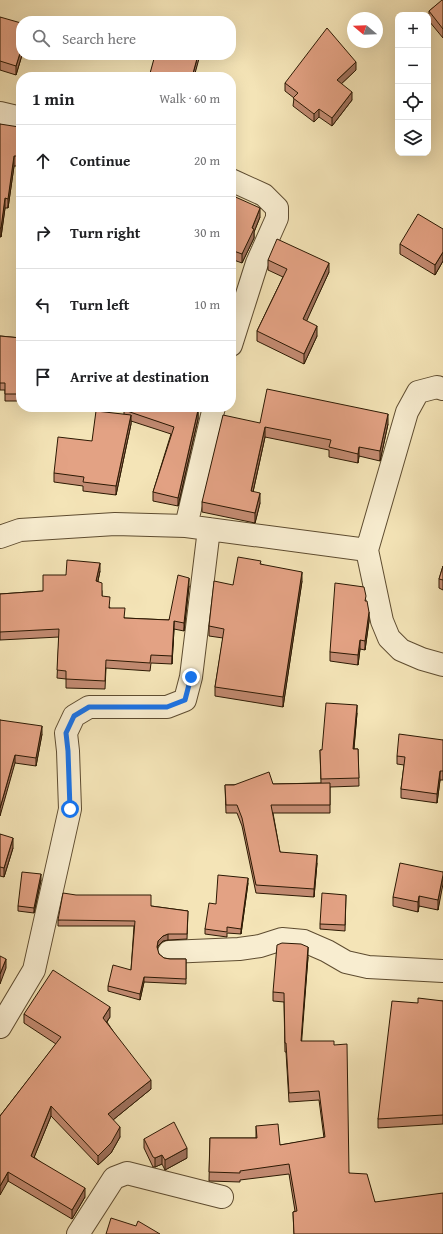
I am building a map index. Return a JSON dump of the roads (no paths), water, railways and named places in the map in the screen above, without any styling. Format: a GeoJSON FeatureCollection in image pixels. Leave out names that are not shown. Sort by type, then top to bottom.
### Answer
{"type":"FeatureCollection","features":[{"type":"Feature","properties":{"kind":"street"},"geometry":{"type":"LineString","coordinates":[[0,113],[16,117]]}},
{"type":"Feature","properties":{"kind":"street"},"geometry":{"type":"LineString","coordinates":[[236,182],[264,195],[277,208],[277,218],[257,263],[236,329]]}},
{"type":"Feature","properties":{"kind":"street"},"geometry":{"type":"LineString","coordinates":[[443,389],[437,387],[418,392],[407,412],[367,550],[382,621],[389,638],[401,650],[422,659],[443,665]]}},
{"type":"Feature","properties":{"kind":"street"},"geometry":{"type":"LineString","coordinates":[[186,526],[213,412]]}},
{"type":"Feature","properties":{"kind":"street"},"geometry":{"type":"LineString","coordinates":[[0,537],[20,530],[115,524],[186,526],[367,550]]}},
{"type":"Feature","properties":{"kind":"street"},"geometry":{"type":"LineString","coordinates":[[0,1027],[34,970],[69,816],[68,751],[66,733],[74,716],[89,707],[167,707],[185,700],[191,677],[209,529]]}},
{"type":"Feature","properties":{"kind":"street"},"geometry":{"type":"LineString","coordinates":[[169,952],[260,946],[282,939],[304,942],[327,951],[346,962],[368,967],[443,971]]}},
{"type":"Feature","properties":{"kind":"street"},"geometry":{"type":"LineString","coordinates":[[78,1234],[114,1178],[127,1172],[222,1197]]}}]}
